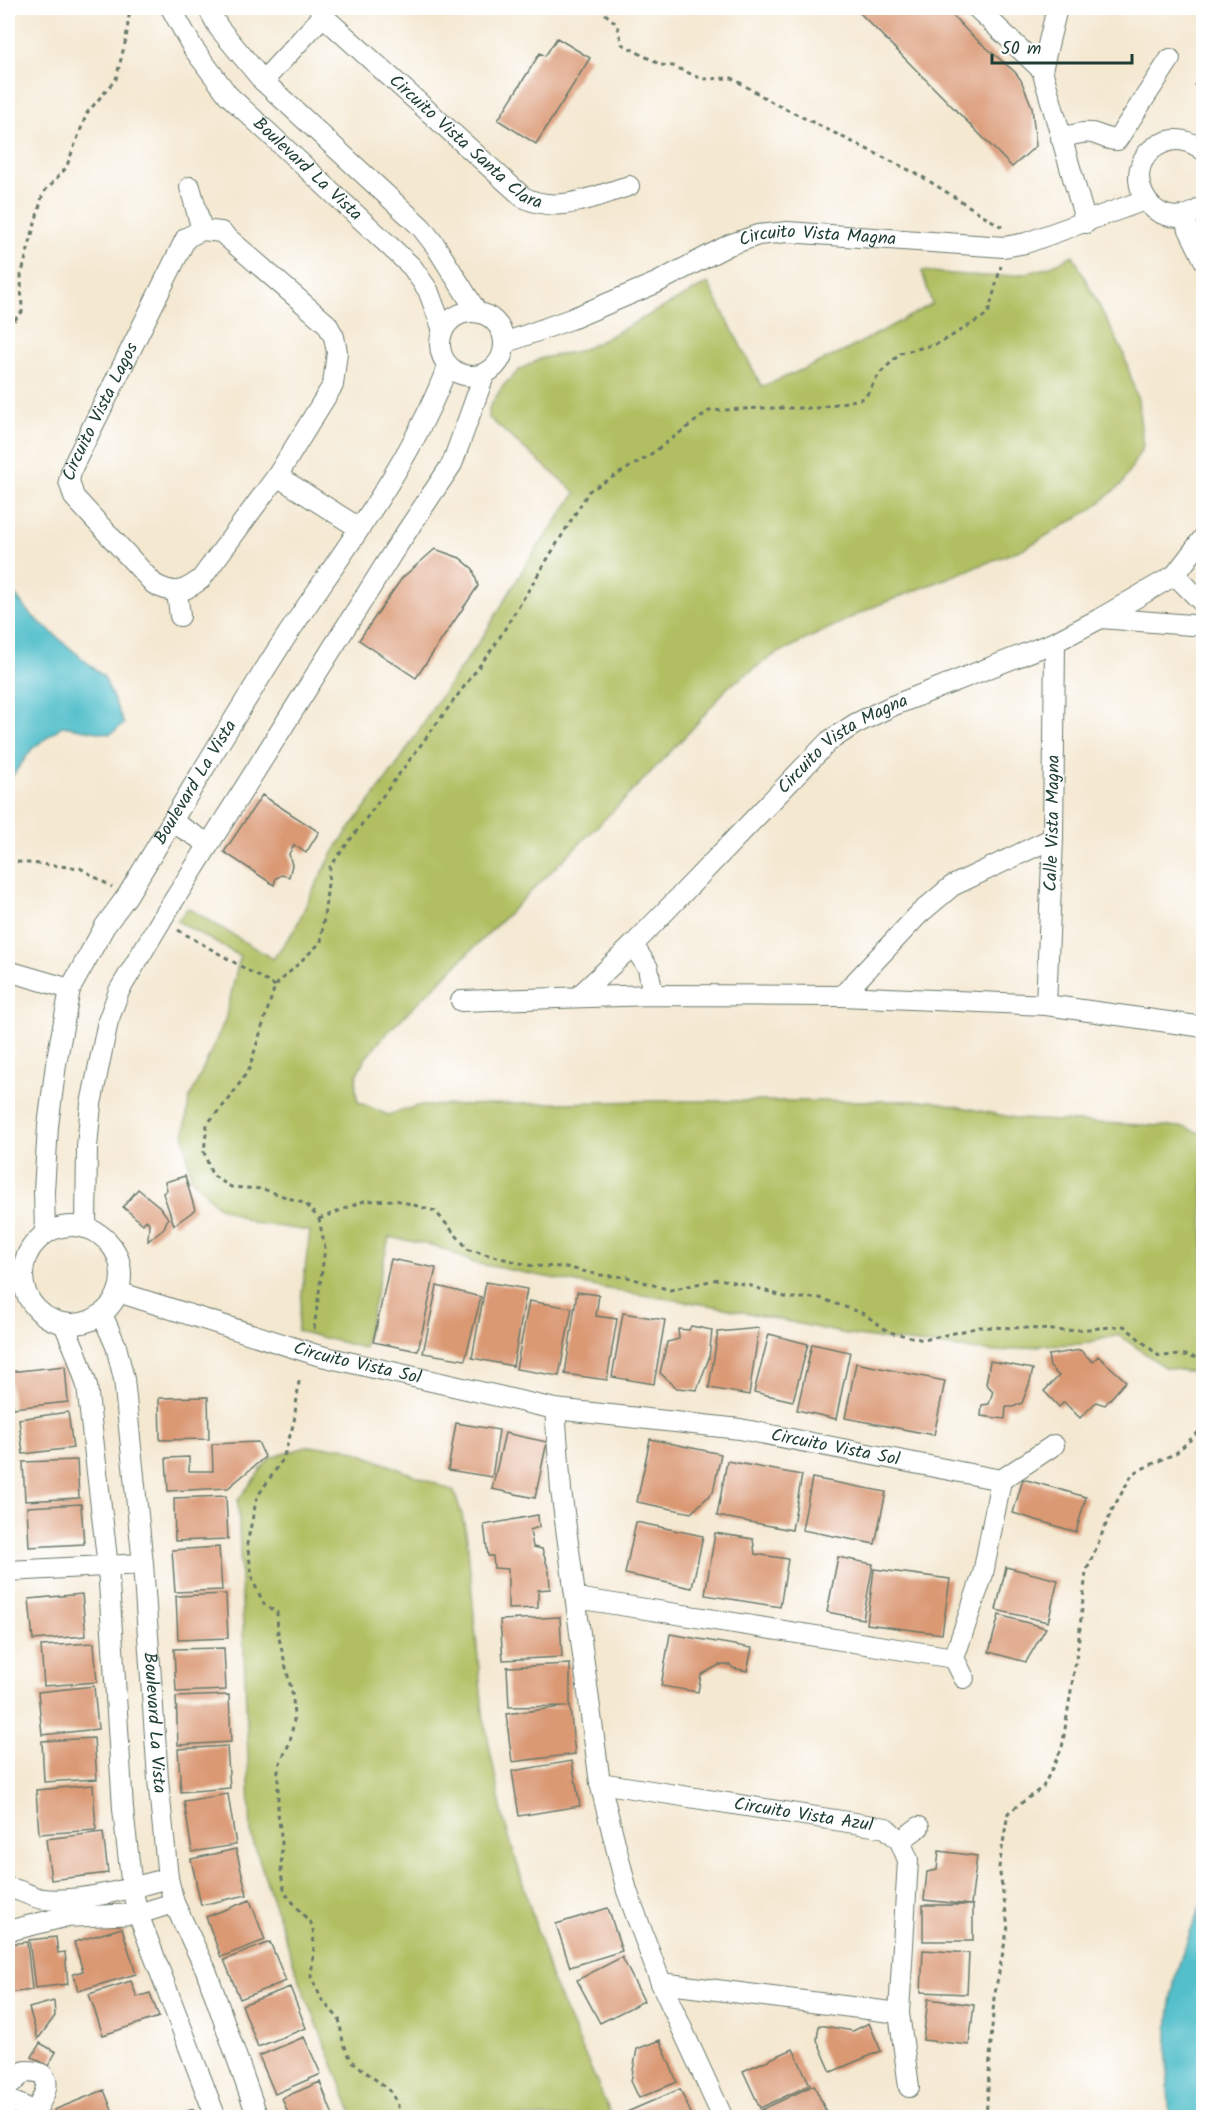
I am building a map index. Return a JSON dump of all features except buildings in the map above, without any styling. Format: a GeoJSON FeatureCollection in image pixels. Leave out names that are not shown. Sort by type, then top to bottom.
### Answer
{"type":"FeatureCollection","features":[{"type":"Feature","properties":{"kind":"street","name":"Boulevard La Vista"},"geometry":{"type":"LineString","coordinates":[[171,8],[193,48],[228,95],[412,267],[428,290],[442,330]]}},
{"type":"Feature","properties":{"kind":"street","name":"Boulevard La Vista"},"geometry":{"type":"LineString","coordinates":[[208,8],[219,28],[263,81],[420,227],[435,245],[477,312]]}},
{"type":"Feature","properties":{"kind":"street"},"geometry":{"type":"LineString","coordinates":[[977,8],[1042,70]]}},
{"type":"Feature","properties":{"kind":"street"},"geometry":{"type":"LineString","coordinates":[[1057,8],[1042,70],[1086,223]]}},
{"type":"Feature","properties":{"kind":"street","name":"Circuito Vista Santa Clara"},"geometry":{"type":"LineString","coordinates":[[263,81],[321,12],[523,197],[534,203],[564,206],[629,186]]}},
{"type":"Feature","properties":{"kind":"street"},"geometry":{"type":"LineString","coordinates":[[1060,138],[1091,133],[1110,140],[1117,140],[1170,59]]}},
{"type":"Feature","properties":{"kind":"street"},"geometry":{"type":"LineString","coordinates":[[1203,151],[1198,146],[1185,141],[1172,140],[1160,144],[1149,152],[1142,162],[1138,175],[1139,188],[1145,200],[1161,214],[1183,217],[1195,213],[1203,206]]}},
{"type":"Feature","properties":{"kind":"street"},"geometry":{"type":"LineString","coordinates":[[180,616],[177,592],[191,587],[201,579],[277,477],[333,385],[337,352],[334,337],[327,324],[221,232],[202,230],[190,187]]}},
{"type":"Feature","properties":{"kind":"street","name":"Circuito Vista Magna"},"geometry":{"type":"LineString","coordinates":[[504,343],[656,283],[729,245],[758,235],[787,232],[1004,248],[1086,223],[1145,200]]}},
{"type":"Feature","properties":{"kind":"street"},"geometry":{"type":"LineString","coordinates":[[1183,217],[1203,260]]}},
{"type":"Feature","properties":{"kind":"street","name":"Circuito Vista Lagos"},"geometry":{"type":"LineString","coordinates":[[177,592],[164,590],[154,584],[60,480],[72,468],[186,238],[202,230]]}},
{"type":"Feature","properties":{"kind":"street"},"geometry":{"type":"LineString","coordinates":[[86,1228],[87,1147],[91,1104],[108,1021],[119,991],[393,552],[452,464],[486,373],[499,361],[504,343],[502,332],[488,315],[466,312],[457,315],[442,330],[440,349],[448,365],[465,375],[486,373]]}},
{"type":"Feature","properties":{"kind":"street","name":"Boulevard La Vista"},"geometry":{"type":"LineString","coordinates":[[45,1234],[48,1126],[56,1064],[70,989],[105,926],[127,896],[276,652],[359,528],[422,427],[448,365]]}},
{"type":"Feature","properties":{"kind":"street"},"geometry":{"type":"LineString","coordinates":[[277,477],[359,528]]}},
{"type":"Feature","properties":{"kind":"street","name":"Circuito Vista Magna"},"geometry":{"type":"LineString","coordinates":[[578,997],[633,945],[830,741],[855,724],[892,706],[1055,642],[1101,618],[1176,575],[1203,537]]}},
{"type":"Feature","properties":{"kind":"street"},"geometry":{"type":"LineString","coordinates":[[1176,575],[1203,604]]}},
{"type":"Feature","properties":{"kind":"street"},"geometry":{"type":"LineString","coordinates":[[1101,618],[1203,626]]}},
{"type":"Feature","properties":{"kind":"street","name":"Calle Vista Magna"},"geometry":{"type":"LineString","coordinates":[[1046,1005],[1053,838],[1055,642]]}},
{"type":"Feature","properties":{"kind":"street"},"geometry":{"type":"LineString","coordinates":[[172,822],[209,844]]}},
{"type":"Feature","properties":{"kind":"street"},"geometry":{"type":"LineString","coordinates":[[842,996],[919,914],[952,886],[1053,838]]}},
{"type":"Feature","properties":{"kind":"street"},"geometry":{"type":"LineString","coordinates":[[633,945],[648,968],[653,995]]}},
{"type":"Feature","properties":{"kind":"street"},"geometry":{"type":"LineString","coordinates":[[8,971],[70,989]]}},
{"type":"Feature","properties":{"kind":"street"},"geometry":{"type":"LineString","coordinates":[[461,1001],[653,995],[842,996],[1046,1005],[1203,1027]]}},
{"type":"Feature","properties":{"kind":"street"},"geometry":{"type":"LineString","coordinates":[[72,1226],[86,1228],[103,1238],[116,1253],[121,1266],[121,1279],[114,1301],[102,1314],[91,1321],[64,1324],[42,1315],[34,1307],[27,1297],[16,1259],[45,1234],[58,1228],[72,1226]]}},
{"type":"Feature","properties":{"kind":"street","name":"Circuito Vista Sol"},"geometry":{"type":"LineString","coordinates":[[118,1292],[317,1355],[555,1409],[740,1429],[1000,1480]]}},
{"type":"Feature","properties":{"kind":"street"},"geometry":{"type":"LineString","coordinates":[[8,1293],[27,1297]]}},
{"type":"Feature","properties":{"kind":"street","name":"Boulevard La Vista"},"geometry":{"type":"LineString","coordinates":[[102,1314],[116,1346],[124,1379],[143,1564],[158,1779],[168,1878],[174,1903],[206,1970],[258,2118]]}},
{"type":"Feature","properties":{"kind":"street","name":"Boulevard La Vista"},"geometry":{"type":"LineString","coordinates":[[64,1324],[87,1386],[108,1567],[123,1809],[132,1888],[138,1914],[216,2118]]}},
{"type":"Feature","properties":{"kind":"street"},"geometry":{"type":"LineString","coordinates":[[555,1409],[561,1490],[600,1783],[627,1891],[661,1983],[723,2118]]}},
{"type":"Feature","properties":{"kind":"street"},"geometry":{"type":"LineString","coordinates":[[964,1678],[954,1658],[983,1574],[1000,1480],[1054,1445]]}},
{"type":"Feature","properties":{"kind":"street"},"geometry":{"type":"LineString","coordinates":[[8,1571],[143,1564]]}},
{"type":"Feature","properties":{"kind":"street"},"geometry":{"type":"LineString","coordinates":[[576,1598],[954,1658]]}},
{"type":"Feature","properties":{"kind":"street","name":"Circuito Vista Azul"},"geometry":{"type":"LineString","coordinates":[[600,1783],[886,1828],[900,1841]]}},
{"type":"Feature","properties":{"kind":"street"},"geometry":{"type":"LineString","coordinates":[[909,2087],[899,2013],[908,1860],[900,1841],[919,1827]]}},
{"type":"Feature","properties":{"kind":"street"},"geometry":{"type":"LineString","coordinates":[[8,1931],[64,1908],[168,1878]]}},
{"type":"Feature","properties":{"kind":"street"},"geometry":{"type":"LineString","coordinates":[[8,1888],[23,1891],[64,1908],[138,1914],[174,1903]]}},
{"type":"Feature","properties":{"kind":"street"},"geometry":{"type":"LineString","coordinates":[[661,1983],[899,2013]]}},
{"type":"Feature","properties":{"kind":"street"},"geometry":{"type":"LineString","coordinates":[[8,2087],[25,2071],[42,2074],[47,2087],[34,2116],[23,2106],[8,2100]]}},
{"type":"Feature","properties":{"kind":"path"},"geometry":{"type":"LineString","coordinates":[[8,327],[22,312],[21,276],[43,193],[66,168],[87,113],[116,79],[126,39],[130,8]]}},
{"type":"Feature","properties":{"kind":"path"},"geometry":{"type":"LineString","coordinates":[[598,8],[617,24],[622,44],[661,65],[673,66],[702,79],[732,78],[772,102],[921,176],[1002,227]]}},
{"type":"Feature","properties":{"kind":"path"},"geometry":{"type":"LineString","coordinates":[[314,1329],[325,1248],[319,1219],[306,1204],[263,1189],[231,1187],[212,1175],[204,1152],[207,1124],[230,1098],[249,1069],[275,987],[321,942],[330,867],[495,645],[589,491],[647,457],[709,411],[817,408],[865,398],[879,375],[901,353],[940,343],[988,314],[998,278]]}},
{"type":"Feature","properties":{"kind":"path"},"geometry":{"type":"LineString","coordinates":[[8,861],[80,868],[100,878]]}},
{"type":"Feature","properties":{"kind":"path"},"geometry":{"type":"LineString","coordinates":[[189,937],[275,987]]}},
{"type":"Feature","properties":{"kind":"path"},"geometry":{"type":"LineString","coordinates":[[319,1219],[364,1201],[396,1200],[435,1211],[469,1250],[532,1266],[566,1267],[599,1275],[627,1277],[670,1290],[720,1279],[788,1298],[820,1298],[864,1314],[890,1332],[924,1340],[980,1327],[1065,1331],[1124,1326],[1159,1356],[1185,1355],[1203,1359]]}},
{"type":"Feature","properties":{"kind":"path"},"geometry":{"type":"LineString","coordinates":[[299,1381],[294,1422],[283,1459],[257,1497],[247,1544],[253,1581],[264,1604],[277,1612],[278,1634],[293,1697],[294,1720],[290,1742],[278,1767],[278,1813],[282,1843],[281,1874],[285,1893],[313,1926],[311,1977],[322,2000],[339,2019],[343,2042],[351,2060],[391,2092],[398,2105],[398,2118]]}},
{"type":"Feature","properties":{"kind":"path"},"geometry":{"type":"LineString","coordinates":[[986,2118],[993,1998],[1008,1926],[999,1867],[1008,1813],[1043,1787],[1062,1748],[1078,1646],[1086,1572],[1112,1510],[1133,1473],[1176,1453],[1203,1427]]}},
{"type":"Feature","properties":{"kind":"green space"},"geometry":{"type":"Polygon","coordinates":[[[1073,255],[1123,352],[1138,400],[1143,447],[1122,484],[1091,510],[1025,548],[873,607],[774,655],[728,687],[693,728],[624,800],[386,1034],[366,1057],[358,1073],[356,1091],[358,1102],[388,1115],[417,1106],[645,1101],[931,1101],[1020,1119],[1183,1127],[1203,1134],[1203,1371],[1164,1367],[1119,1335],[1082,1344],[1044,1345],[995,1352],[856,1336],[715,1306],[623,1292],[474,1263],[436,1246],[389,1237],[364,1348],[297,1331],[310,1231],[254,1223],[217,1206],[191,1178],[184,1137],[189,1100],[225,1020],[240,956],[177,921],[188,908],[273,959],[295,929],[337,846],[397,765],[436,703],[484,635],[528,561],[576,493],[489,418],[489,408],[503,386],[519,370],[542,358],[578,351],[599,342],[708,283],[762,387],[845,351],[932,304],[922,271],[985,276],[1017,275],[1048,267],[1073,255]]]}},
{"type":"Feature","properties":{"kind":"green space"},"geometry":{"type":"Polygon","coordinates":[[[306,1447],[344,1447],[454,1491],[467,1538],[483,1713],[503,1817],[552,1980],[612,2117],[354,2117],[298,1976],[251,1835],[238,1500],[270,1458],[306,1447]]]}},
{"type":"Feature","properties":{"kind":"water"},"geometry":{"type":"Polygon","coordinates":[[[8,586],[29,613],[104,677],[124,724],[110,734],[62,726],[32,749],[11,778],[8,778],[8,586]]]}},
{"type":"Feature","properties":{"kind":"water"},"geometry":{"type":"Polygon","coordinates":[[[1203,1900],[1203,2117],[1170,2117],[1167,2045],[1172,1992],[1182,1955],[1203,1900]]]}}]}
